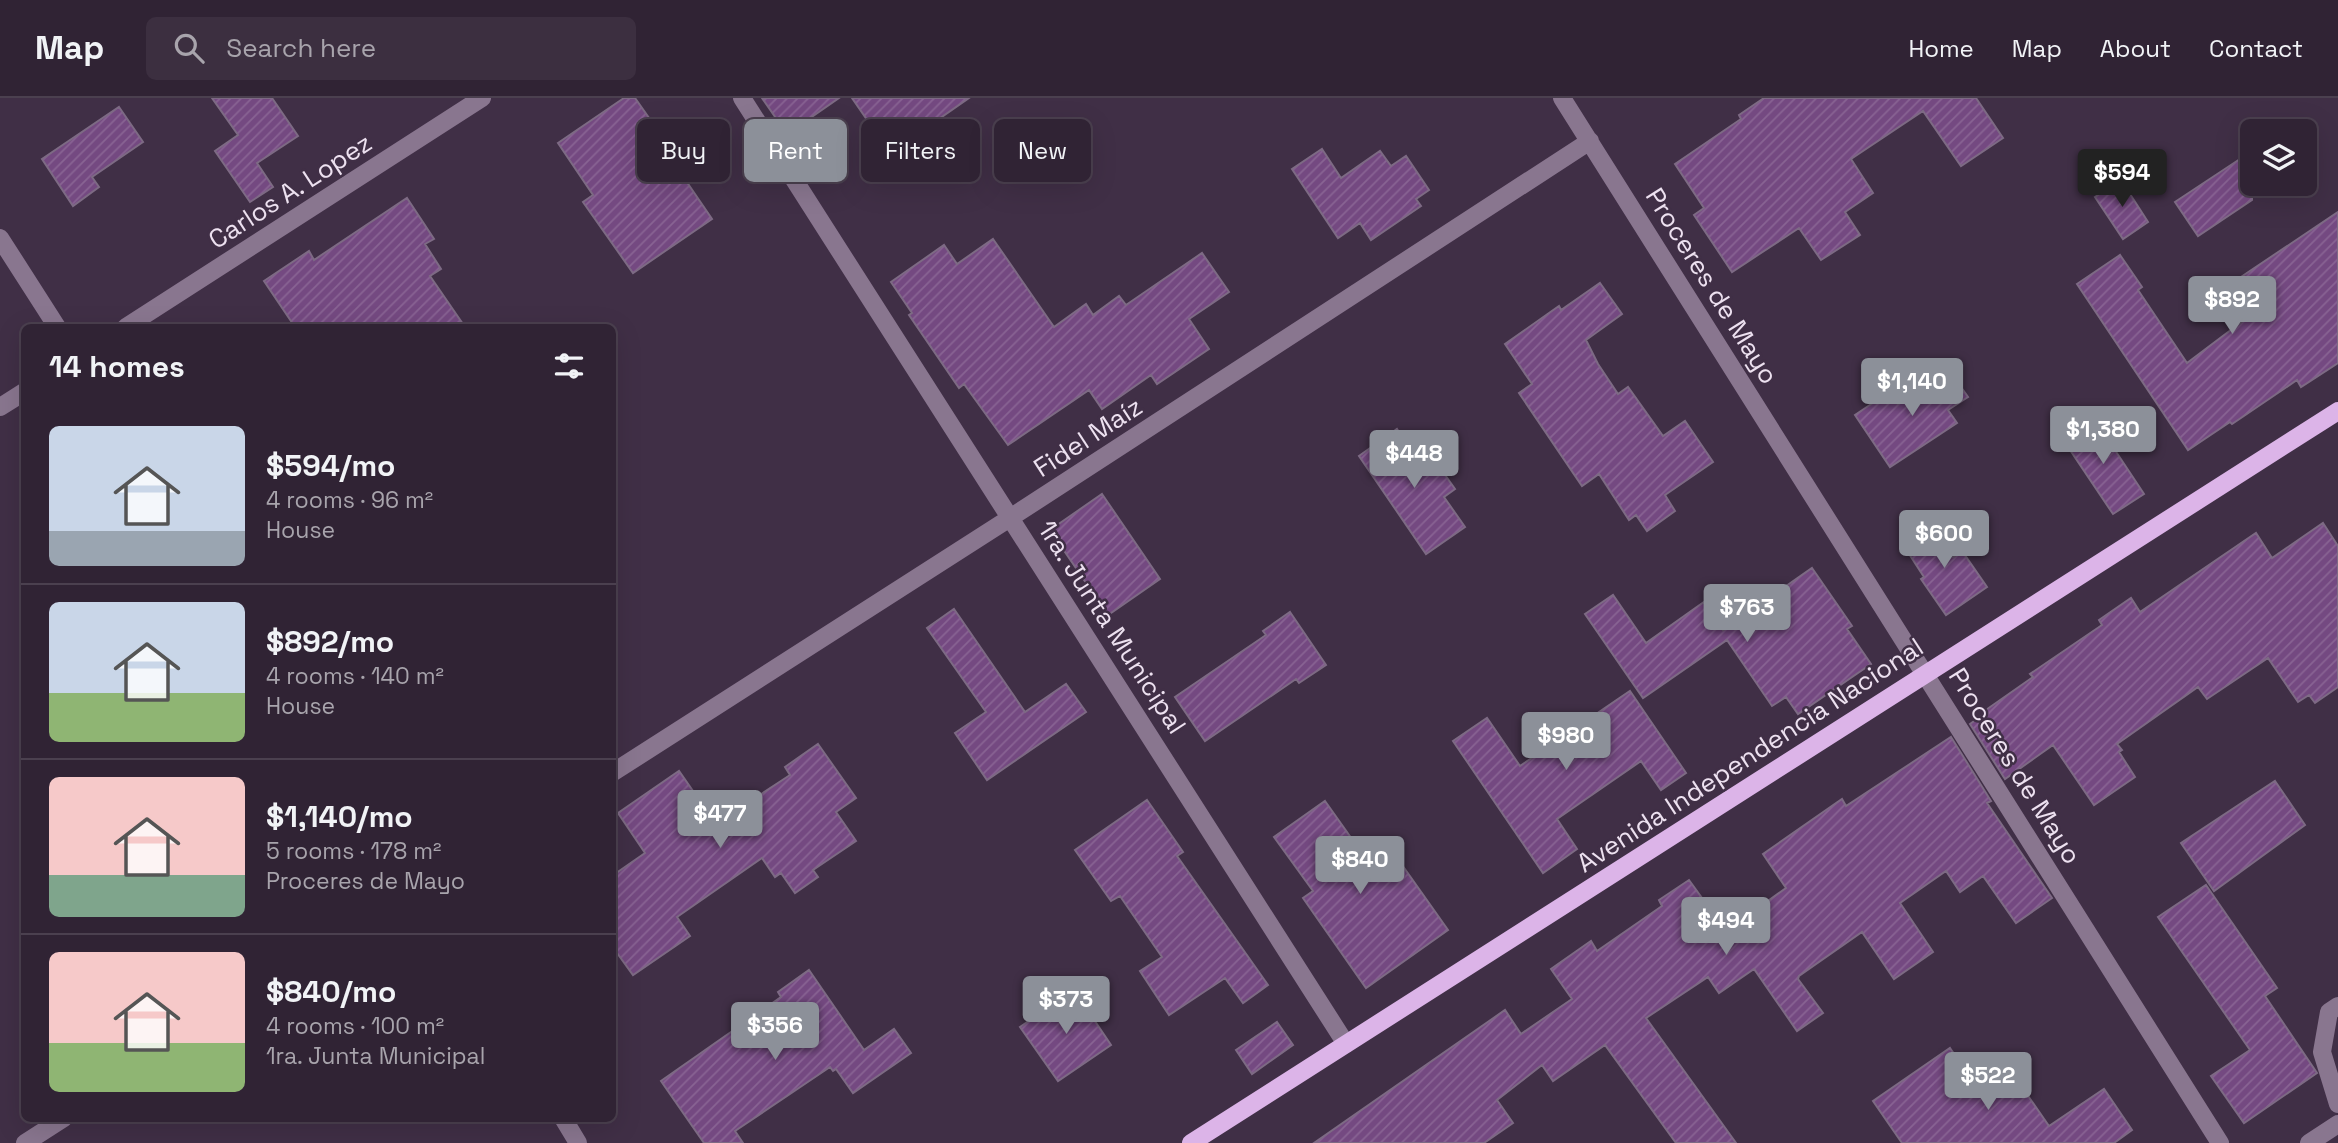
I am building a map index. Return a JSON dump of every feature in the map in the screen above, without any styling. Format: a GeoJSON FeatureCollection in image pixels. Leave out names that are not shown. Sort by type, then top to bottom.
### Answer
{"type":"FeatureCollection","features":[{"type":"Feature","properties":{"kind":"main road","name":"Avenida Independencia Nacional"},"geometry":{"type":"LineString","coordinates":[[1191,1143],[2338,411]]}},
{"type":"Feature","properties":{"kind":"street","name":"Carlos A. Lopez"},"geometry":{"type":"LineString","coordinates":[[131,324],[482,98]]}},
{"type":"Feature","properties":{"kind":"street","name":"1ra. Junta Municipal"},"geometry":{"type":"LineString","coordinates":[[742,98],[1346,1044]]}},
{"type":"Feature","properties":{"kind":"street","name":"Proceres de Mayo"},"geometry":{"type":"LineString","coordinates":[[1562,98],[2220,1143]]}},
{"type":"Feature","properties":{"kind":"street","name":"Fidel Maíz"},"geometry":{"type":"LineString","coordinates":[[616,770],[1590,141]]}},
{"type":"Feature","properties":{"kind":"street"},"geometry":{"type":"LineString","coordinates":[[0,238],[55,324]]}},
{"type":"Feature","properties":{"kind":"street"},"geometry":{"type":"LineString","coordinates":[[0,407],[21,394]]}},
{"type":"Feature","properties":{"kind":"street"},"geometry":{"type":"LineString","coordinates":[[2338,1006],[2329,1012],[2322,1052],[2338,1104]]}},
{"type":"Feature","properties":{"kind":"street"},"geometry":{"type":"LineString","coordinates":[[25,1143],[58,1122]]}},
{"type":"Feature","properties":{"kind":"street"},"geometry":{"type":"LineString","coordinates":[[565,1122],[578,1143]]}},
{"type":"Feature","properties":{"kind":"street"},"geometry":{"type":"LineString","coordinates":[[2309,1143],[2338,1124]]}},
{"type":"Feature","properties":{"kind":"building"},"geometry":{"type":"Polygon","coordinates":[[[212,98],[272,98],[298,136],[257,163],[273,187],[250,202],[215,151],[238,135],[212,98]]]}},
{"type":"Feature","properties":{"kind":"building"},"geometry":{"type":"Polygon","coordinates":[[[624,98],[635,98],[650,119],[637,119],[637,182],[687,182],[712,219],[633,273],[583,202],[593,195],[558,143],[624,98]]]}},
{"type":"Feature","properties":{"kind":"building"},"geometry":{"type":"Polygon","coordinates":[[[762,98],[839,98],[809,119],[777,119],[762,98]]]}},
{"type":"Feature","properties":{"kind":"building"},"geometry":{"type":"Polygon","coordinates":[[[852,98],[969,98],[939,119],[867,119],[852,98]]]}},
{"type":"Feature","properties":{"kind":"building"},"geometry":{"type":"Polygon","coordinates":[[[1764,98],[1976,98],[2003,138],[1961,166],[1923,111],[1851,159],[1873,193],[1845,212],[1860,235],[1821,260],[1799,228],[1732,272],[1694,215],[1704,208],[1675,164],[1741,119],[1739,115],[1764,98]]]}},
{"type":"Feature","properties":{"kind":"building"},"geometry":{"type":"Polygon","coordinates":[[[119,107],[143,142],[92,177],[99,187],[73,206],[42,159],[119,107]]]}},
{"type":"Feature","properties":{"kind":"building"},"geometry":{"type":"Polygon","coordinates":[[[1322,149],[1341,178],[1380,151],[1391,166],[1406,156],[1429,190],[1416,199],[1421,206],[1371,240],[1360,223],[1338,238],[1292,169],[1322,149]]]}},
{"type":"Feature","properties":{"kind":"building"},"geometry":{"type":"Polygon","coordinates":[[[2240,159],[2240,196],[2252,196],[2252,200],[2198,236],[2175,202],[2240,159]]]}},
{"type":"Feature","properties":{"kind":"building"},"geometry":{"type":"Polygon","coordinates":[[[2121,180],[2148,222],[2123,239],[2095,197],[2121,180]]]}},
{"type":"Feature","properties":{"kind":"building"},"geometry":{"type":"Polygon","coordinates":[[[407,198],[434,239],[425,244],[441,269],[430,276],[463,324],[293,324],[264,281],[309,251],[314,260],[407,198]]]}},
{"type":"Feature","properties":{"kind":"building"},"geometry":{"type":"Polygon","coordinates":[[[2338,212],[2338,363],[2301,387],[2297,380],[2188,450],[2077,284],[2120,255],[2142,287],[2138,290],[2187,363],[2252,314],[2232,283],[2338,212]]]}},
{"type":"Feature","properties":{"kind":"building"},"geometry":{"type":"Polygon","coordinates":[[[993,239],[1054,327],[1086,304],[1093,315],[1119,296],[1126,305],[1202,253],[1229,292],[1189,319],[1209,349],[1157,384],[1151,375],[1102,409],[1089,390],[1008,445],[964,384],[959,388],[909,315],[912,313],[891,282],[944,245],[957,264],[993,239]]]}},
{"type":"Feature","properties":{"kind":"building"},"geometry":{"type":"Polygon","coordinates":[[[1600,283],[1622,314],[1586,340],[1598,364],[1618,394],[1628,387],[1663,436],[1685,421],[1713,462],[1665,495],[1675,511],[1647,531],[1636,515],[1629,520],[1599,474],[1582,486],[1519,393],[1532,384],[1505,344],[1559,306],[1561,310],[1600,283]]]}},
{"type":"Feature","properties":{"kind":"building"},"geometry":{"type":"Polygon","coordinates":[[[1949,370],[1968,397],[1948,410],[1957,423],[1890,467],[1855,415],[1889,392],[1898,404],[1949,370]]]}},
{"type":"Feature","properties":{"kind":"building"},"geometry":{"type":"Polygon","coordinates":[[[2093,417],[2144,494],[2113,514],[2062,438],[2093,417]]]}},
{"type":"Feature","properties":{"kind":"building"},"geometry":{"type":"Polygon","coordinates":[[[1397,429],[1420,462],[1431,455],[1455,489],[1444,497],[1465,527],[1426,554],[1359,456],[1397,429]]]}},
{"type":"Feature","properties":{"kind":"building"},"geometry":{"type":"Polygon","coordinates":[[[1102,494],[1160,579],[1108,615],[1050,530],[1102,494]]]}},
{"type":"Feature","properties":{"kind":"building"},"geometry":{"type":"Polygon","coordinates":[[[2323,523],[2338,546],[2338,687],[2315,703],[2309,695],[2298,702],[2268,658],[2207,699],[2198,687],[2117,744],[2135,777],[2094,805],[2053,745],[2005,779],[1970,724],[2033,677],[2030,674],[2102,625],[2099,620],[2131,598],[2140,612],[2256,533],[2272,558],[2323,523]]]}},
{"type":"Feature","properties":{"kind":"building"},"geometry":{"type":"Polygon","coordinates":[[[1931,524],[1953,557],[1962,551],[1987,587],[1946,615],[1921,579],[1924,577],[1902,543],[1931,524]]]}},
{"type":"Feature","properties":{"kind":"building"},"geometry":{"type":"Polygon","coordinates":[[[1812,568],[1852,626],[1847,629],[1871,664],[1798,714],[1786,697],[1772,706],[1727,640],[1643,698],[1585,614],[1613,595],[1646,643],[1704,602],[1723,630],[1812,568]]]}},
{"type":"Feature","properties":{"kind":"building"},"geometry":{"type":"Polygon","coordinates":[[[954,609],[1025,712],[1066,684],[1086,712],[987,780],[955,733],[986,712],[927,628],[954,609]]]}},
{"type":"Feature","properties":{"kind":"building"},"geometry":{"type":"Polygon","coordinates":[[[1290,612],[1326,665],[1299,683],[1296,679],[1205,741],[1175,697],[1266,635],[1263,631],[1290,612]]]}},
{"type":"Feature","properties":{"kind":"building"},"geometry":{"type":"Polygon","coordinates":[[[1630,691],[1686,773],[1661,790],[1641,761],[1557,819],[1577,849],[1543,873],[1453,741],[1487,718],[1520,766],[1630,691]]]}},
{"type":"Feature","properties":{"kind":"building"},"geometry":{"type":"Polygon","coordinates":[[[1951,737],[1991,801],[1987,803],[2052,898],[2016,923],[1983,876],[1960,892],[1946,871],[1900,903],[1933,952],[1894,979],[1862,932],[1799,976],[1798,979],[1823,1013],[1797,1031],[1754,969],[1719,993],[1708,977],[1646,1018],[1736,1143],[1676,1143],[1605,1045],[1553,1081],[1542,1065],[1497,1100],[1513,1123],[1484,1143],[1314,1143],[1505,1010],[1521,1034],[1572,999],[1551,969],[1591,941],[1597,951],[1662,906],[1659,900],[1689,880],[1726,931],[1786,888],[1763,854],[1842,799],[1846,806],[1951,737]]]}},
{"type":"Feature","properties":{"kind":"building"},"geometry":{"type":"Polygon","coordinates":[[[818,744],[856,798],[836,812],[856,841],[813,870],[818,877],[795,893],[781,873],[775,877],[762,858],[677,917],[690,936],[633,975],[616,952],[616,873],[645,853],[618,813],[679,771],[716,824],[790,775],[785,767],[818,744]]]}},
{"type":"Feature","properties":{"kind":"building"},"geometry":{"type":"Polygon","coordinates":[[[2275,781],[2305,825],[2214,891],[2181,843],[2275,781]]]}},
{"type":"Feature","properties":{"kind":"building"},"geometry":{"type":"Polygon","coordinates":[[[1147,800],[1183,852],[1177,856],[1268,985],[1243,1003],[1225,978],[1169,1015],[1140,971],[1162,957],[1120,896],[1111,901],[1075,850],[1147,800]]]}},
{"type":"Feature","properties":{"kind":"building"},"geometry":{"type":"Polygon","coordinates":[[[1325,801],[1364,856],[1385,841],[1448,930],[1366,988],[1303,898],[1313,891],[1274,837],[1325,801]]]}},
{"type":"Feature","properties":{"kind":"building"},"geometry":{"type":"Polygon","coordinates":[[[2206,885],[2277,988],[2265,996],[2317,1073],[2244,1123],[2211,1076],[2250,1050],[2158,917],[2206,885]]]}},
{"type":"Feature","properties":{"kind":"building"},"geometry":{"type":"Polygon","coordinates":[[[809,970],[864,1050],[894,1029],[911,1053],[853,1093],[836,1069],[833,1071],[830,1067],[735,1131],[743,1143],[704,1143],[661,1081],[781,997],[778,992],[809,970]]]}},
{"type":"Feature","properties":{"kind":"building"},"geometry":{"type":"Polygon","coordinates":[[[1074,990],[1111,1045],[1058,1081],[1020,1027],[1074,990]]]}},
{"type":"Feature","properties":{"kind":"building"},"geometry":{"type":"Polygon","coordinates":[[[1277,1022],[1293,1045],[1252,1074],[1236,1050],[1277,1022]]]}},
{"type":"Feature","properties":{"kind":"building"},"geometry":{"type":"Polygon","coordinates":[[[1950,1048],[1987,1101],[2017,1080],[2049,1126],[2104,1089],[2132,1130],[2114,1143],[1902,1143],[1873,1101],[1950,1048]]]}}]}
